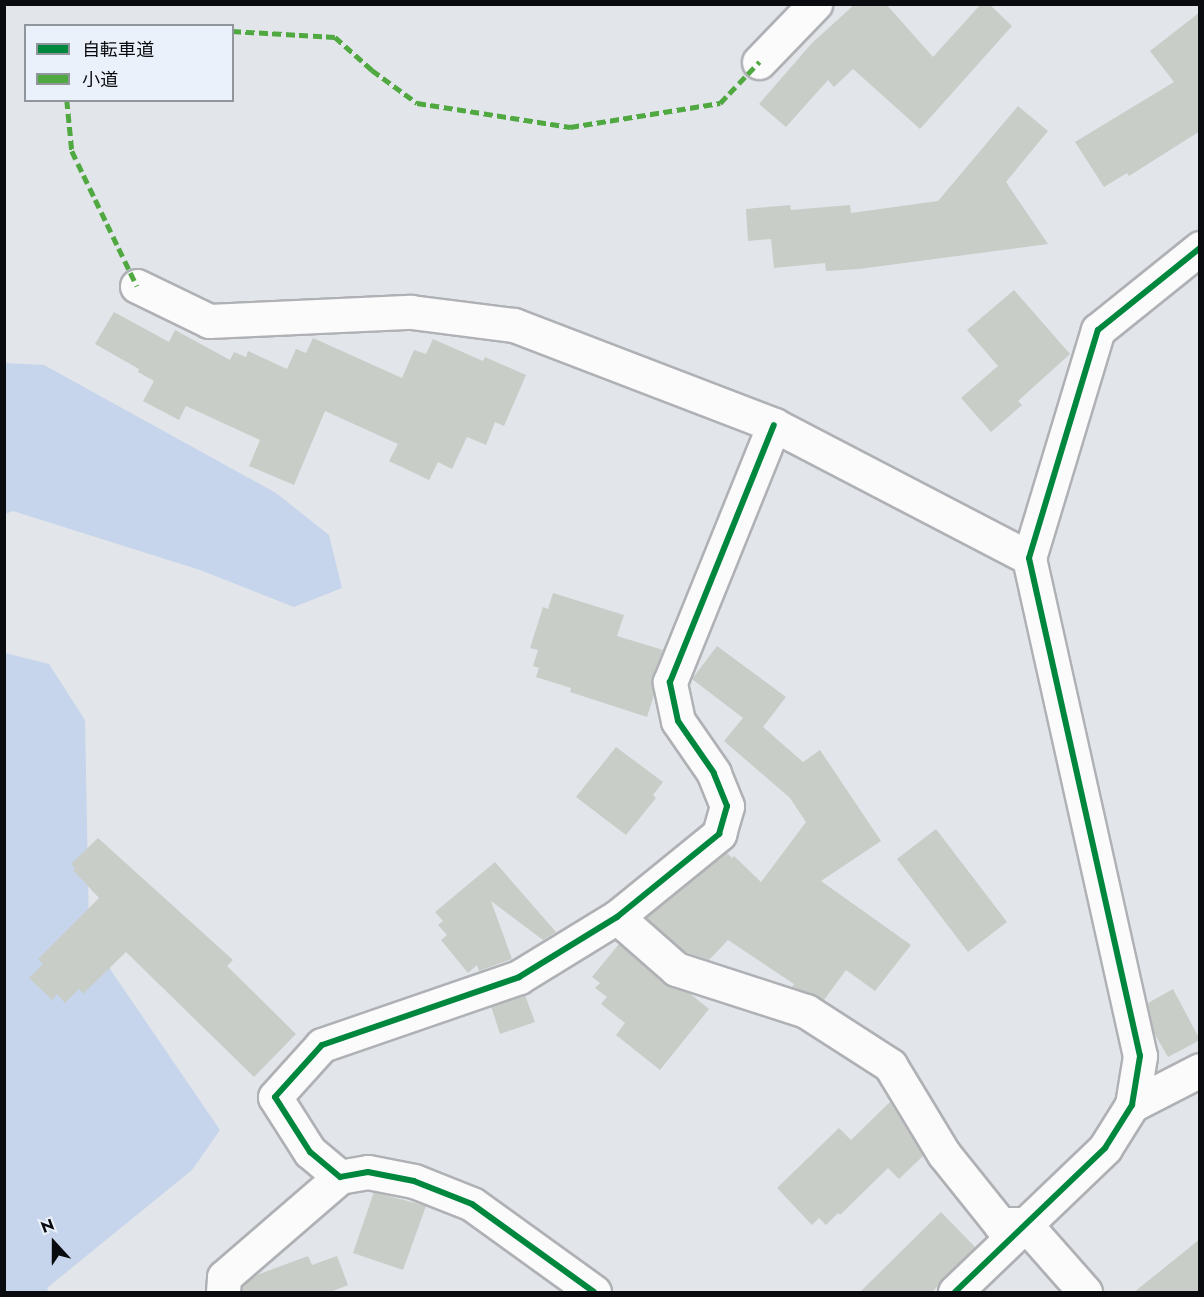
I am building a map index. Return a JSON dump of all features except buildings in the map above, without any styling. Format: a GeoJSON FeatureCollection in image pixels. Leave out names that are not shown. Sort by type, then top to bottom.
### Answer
{"type":"FeatureCollection","features":[{"type":"Feature","properties":{"kind":"street"},"geometry":{"type":"LineString","coordinates":[[759,62],[815,4]]}},
{"type":"Feature","properties":{"kind":"street"},"geometry":{"type":"LineString","coordinates":[[955,1293],[1105,1148],[1132,1105],[1140,1056],[1029,558],[1098,330],[1200,248]]}},
{"type":"Feature","properties":{"kind":"street"},"geometry":{"type":"LineString","coordinates":[[137,285],[208,321],[411,312],[514,325],[774,424],[1029,558]]}},
{"type":"Feature","properties":{"kind":"street"},"geometry":{"type":"LineString","coordinates":[[340,1177],[310,1152],[275,1097],[322,1045],[519,976],[617,917],[719,834],[727,807],[714,773],[678,721],[670,682],[774,424]]}},
{"type":"Feature","properties":{"kind":"street"},"geometry":{"type":"LineString","coordinates":[[617,917],[675,969],[806,1011],[890,1065],[944,1154],[1000,1224],[1026,1224],[1085,1293]]}},
{"type":"Feature","properties":{"kind":"street"},"geometry":{"type":"LineString","coordinates":[[1132,1105],[1200,1070]]}},
{"type":"Feature","properties":{"kind":"street"},"geometry":{"type":"LineString","coordinates":[[223,1293],[224,1277],[340,1177],[368,1172],[414,1181],[472,1204],[594,1293]]}},
{"type":"Feature","properties":{"kind":"shaded area"},"geometry":{"type":"Polygon","coordinates":[[[5,363],[44,365],[276,493],[329,535],[342,588],[294,607],[200,570],[13,511],[5,514],[5,363]]]}},
{"type":"Feature","properties":{"kind":"shaded area"},"geometry":{"type":"Polygon","coordinates":[[[5,653],[49,664],[85,720],[89,929],[112,972],[220,1130],[192,1170],[47,1288],[49,1292],[5,1292],[5,653]]]}},
{"type":"Feature","properties":{"kind":"marked path"},"geometry":{"type":"LineString","coordinates":[[234,31],[335,37],[372,70],[417,103],[570,127],[720,103],[759,62]]}},
{"type":"Feature","properties":{"kind":"marked path"},"geometry":{"type":"LineString","coordinates":[[67,102],[72,151],[137,286]]}},
{"type":"Feature","properties":{"kind":"cycle path"},"geometry":{"type":"LineString","coordinates":[[955,1292],[1105,1148],[1132,1105],[1140,1056],[1029,558],[1098,330],[1200,248]]}},
{"type":"Feature","properties":{"kind":"cycle path"},"geometry":{"type":"LineString","coordinates":[[594,1292],[472,1204],[414,1181],[368,1172],[340,1177],[310,1152],[275,1097],[322,1045],[519,977],[617,917],[719,834],[727,806],[714,773],[678,721],[670,682],[774,425]]}}]}
